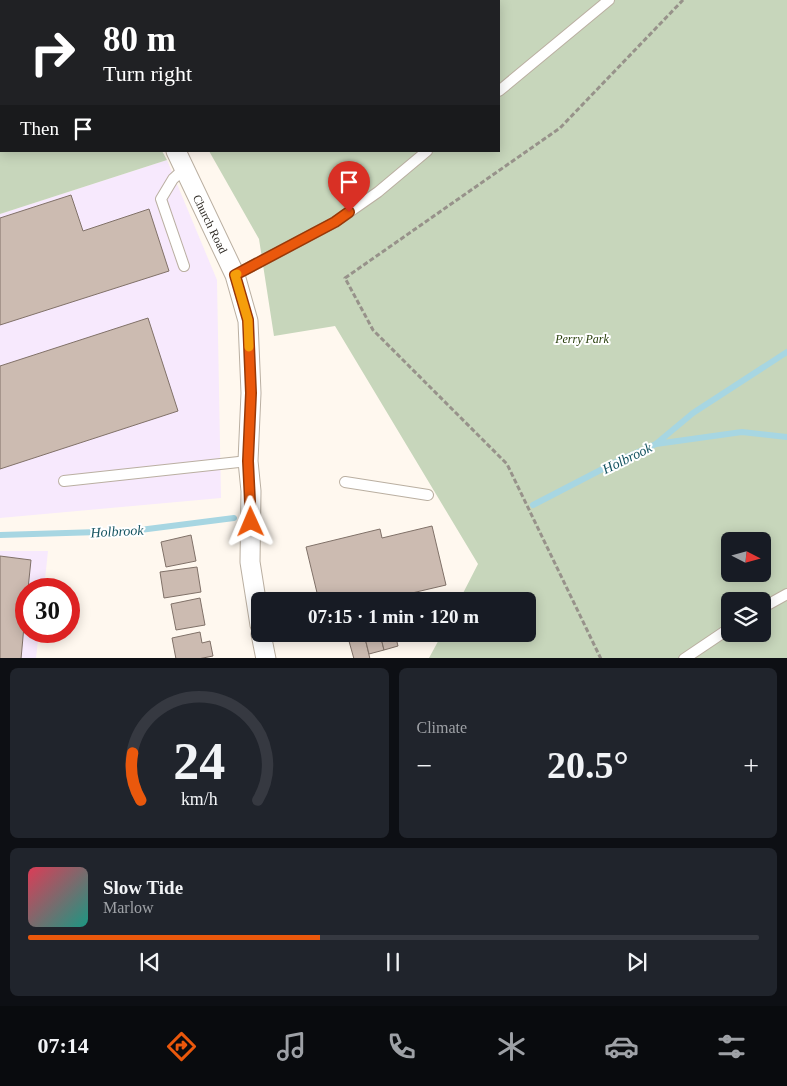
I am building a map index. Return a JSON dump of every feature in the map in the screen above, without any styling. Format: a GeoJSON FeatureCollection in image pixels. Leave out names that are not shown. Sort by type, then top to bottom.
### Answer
{"type":"FeatureCollection","features":[{"type":"Feature","properties":{"kind":"street","name":"Church Road"},"geometry":{"type":"LineString","coordinates":[[176,152],[235,275],[248,320],[251,393],[248,461],[251,517],[250,562],[256,592]]}},
{"type":"Feature","properties":{"kind":"street","name":"Church Road"},"geometry":{"type":"LineString","coordinates":[[265,642],[266,658]]}},
{"type":"Feature","properties":{"kind":"lane"},"geometry":{"type":"LineString","coordinates":[[500,91],[609,0]]}},
{"type":"Feature","properties":{"kind":"lane"},"geometry":{"type":"LineString","coordinates":[[235,275],[335,222],[378,192],[426,152]]}},
{"type":"Feature","properties":{"kind":"lane"},"geometry":{"type":"LineString","coordinates":[[184,169],[173,179],[161,199],[184,266]]}},
{"type":"Feature","properties":{"kind":"lane"},"geometry":{"type":"LineString","coordinates":[[64,481],[248,461]]}},
{"type":"Feature","properties":{"kind":"lane"},"geometry":{"type":"LineString","coordinates":[[345,482],[428,495]]}},
{"type":"Feature","properties":{"kind":"lane"},"geometry":{"type":"LineString","coordinates":[[771,603],[787,594]]}},
{"type":"Feature","properties":{"kind":"lane"},"geometry":{"type":"LineString","coordinates":[[684,658],[721,634]]}},
{"type":"Feature","properties":{"kind":"path"},"geometry":{"type":"LineString","coordinates":[[602,658],[507,464],[373,330],[345,278],[560,128],[683,0]]}},
{"type":"Feature","properties":{"kind":"shaded area"},"geometry":{"type":"Polygon","coordinates":[[[167,160],[217,280],[221,498],[0,518],[0,214],[167,160]]]}},
{"type":"Feature","properties":{"kind":"shaded area"},"geometry":{"type":"Polygon","coordinates":[[[0,551],[48,551],[45,578],[15,578],[15,643],[38,643],[36,658],[0,658],[0,551]]]}},
{"type":"Feature","properties":{"kind":"green space","name":"Perry Park"},"geometry":{"type":"Polygon","coordinates":[[[500,0],[787,0],[787,658],[429,658],[438,642],[536,642],[536,592],[464,592],[478,564],[335,326],[274,336],[259,239],[210,152],[500,152],[500,0]]]}},
{"type":"Feature","properties":{"kind":"green space"},"geometry":{"type":"Polygon","coordinates":[[[0,152],[163,152],[167,160],[0,214],[0,152]]]}},
{"type":"Feature","properties":{"kind":"building"},"geometry":{"type":"Polygon","coordinates":[[[71,195],[83,231],[149,209],[169,271],[0,325],[0,218],[71,195]]]}},
{"type":"Feature","properties":{"kind":"building"},"geometry":{"type":"Polygon","coordinates":[[[148,318],[178,411],[0,469],[0,366],[148,318]]]}},
{"type":"Feature","properties":{"kind":"building"},"geometry":{"type":"Polygon","coordinates":[[[432,526],[446,585],[416,592],[317,592],[306,547],[380,529],[382,538],[432,526]]]}},
{"type":"Feature","properties":{"kind":"building"},"geometry":{"type":"Polygon","coordinates":[[[191,535],[196,561],[166,567],[161,542],[191,535]]]}},
{"type":"Feature","properties":{"kind":"building"},"geometry":{"type":"Polygon","coordinates":[[[0,556],[31,560],[29,578],[15,578],[15,643],[22,643],[21,658],[0,658],[0,556]]]}},
{"type":"Feature","properties":{"kind":"building"},"geometry":{"type":"Polygon","coordinates":[[[197,567],[201,592],[164,598],[160,572],[197,567]]]}},
{"type":"Feature","properties":{"kind":"building"},"geometry":{"type":"Polygon","coordinates":[[[200,598],[205,625],[176,630],[171,604],[200,598]]]}},
{"type":"Feature","properties":{"kind":"building"},"geometry":{"type":"Polygon","coordinates":[[[200,632],[202,643],[210,641],[213,656],[176,658],[172,638],[200,632]]]}},
{"type":"Feature","properties":{"kind":"building"},"geometry":{"type":"Polygon","coordinates":[[[349,642],[366,642],[370,658],[354,658],[349,642]]]}},
{"type":"Feature","properties":{"kind":"building"},"geometry":{"type":"Polygon","coordinates":[[[366,642],[382,642],[384,650],[369,654],[366,642]]]}},
{"type":"Feature","properties":{"kind":"building"},"geometry":{"type":"Polygon","coordinates":[[[382,642],[397,642],[398,646],[384,650],[382,642]]]}},
{"type":"Feature","properties":{"kind":"waterway"},"geometry":{"type":"LineString","coordinates":[[657,443],[693,413],[787,352]]}},
{"type":"Feature","properties":{"kind":"waterway","name":"Holbrook"},"geometry":{"type":"LineString","coordinates":[[533,505],[618,461],[656,444],[742,432],[787,437]]}},
{"type":"Feature","properties":{"kind":"waterway","name":"Holbrook"},"geometry":{"type":"LineString","coordinates":[[0,535],[132,531],[234,518]]}},
{"type":"Feature","properties":{"kind":"slow traffic"},"geometry":{"type":"LineString","coordinates":[[237,274],[235,275],[248,320],[249,347]]}},
{"type":"Feature","properties":{"kind":"route"},"geometry":{"type":"LineString","coordinates":[[251,522],[251,491],[248,461],[251,393],[248,320],[235,275],[278,254],[349,212]]}}]}
